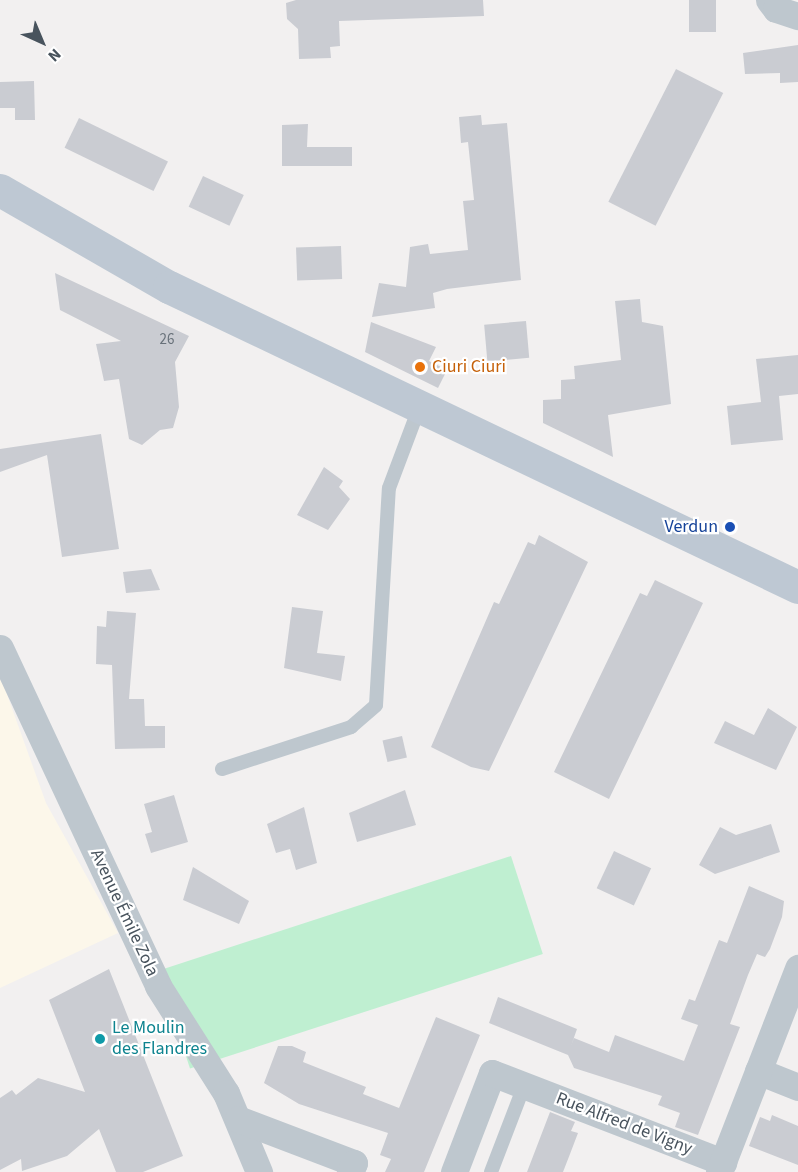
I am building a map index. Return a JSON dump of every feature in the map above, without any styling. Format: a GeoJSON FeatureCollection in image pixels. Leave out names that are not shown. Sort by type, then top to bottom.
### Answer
{"type":"FeatureCollection","features":[{"type":"Feature","properties":{"kind":"main road"},"geometry":{"type":"LineString","coordinates":[[0,190],[169,287]]}},
{"type":"Feature","properties":{"kind":"main road"},"geometry":{"type":"LineString","coordinates":[[0,215],[169,287],[798,587]]}},
{"type":"Feature","properties":{"kind":"street"},"geometry":{"type":"LineString","coordinates":[[769,0],[798,16]]}},
{"type":"Feature","properties":{"kind":"street","name":"Avenue Émile Zola"},"geometry":{"type":"LineString","coordinates":[[0,648],[166,1002],[226,1092],[259,1172]]}},
{"type":"Feature","properties":{"kind":"street"},"geometry":{"type":"LineString","coordinates":[[721,1167],[798,968]]}},
{"type":"Feature","properties":{"kind":"street"},"geometry":{"type":"LineString","coordinates":[[758,1071],[798,1087]]}},
{"type":"Feature","properties":{"kind":"street","name":"Rue Alfred de Vigny"},"geometry":{"type":"LineString","coordinates":[[454,1172],[492,1073],[721,1167]]}},
{"type":"Feature","properties":{"kind":"street"},"geometry":{"type":"LineString","coordinates":[[238,1119],[354,1163],[350,1172]]}},
{"type":"Feature","properties":{"kind":"lane"},"geometry":{"type":"LineString","coordinates":[[222,770],[351,727],[376,705],[389,488],[419,408]]}},
{"type":"Feature","properties":{"kind":"lane"},"geometry":{"type":"LineString","coordinates":[[491,1172],[524,1086]]}},
{"type":"Feature","properties":{"kind":"shaded area"},"geometry":{"type":"Polygon","coordinates":[[[0,675],[46,803],[118,933],[0,988],[0,675]]]}},
{"type":"Feature","properties":{"kind":"green space"},"geometry":{"type":"Polygon","coordinates":[[[511,856],[543,954],[190,1069],[158,971],[511,856]]]}},
{"type":"Feature","properties":{"kind":"building"},"geometry":{"type":"Polygon","coordinates":[[[296,0],[483,0],[484,16],[339,21],[340,46],[330,47],[331,58],[299,59],[298,29],[287,19],[286,3],[296,0]]]}},
{"type":"Feature","properties":{"kind":"building"},"geometry":{"type":"Polygon","coordinates":[[[689,0],[716,0],[716,32],[689,32],[689,0]]]}},
{"type":"Feature","properties":{"kind":"building"},"geometry":{"type":"Polygon","coordinates":[[[798,45],[798,82],[780,83],[780,73],[745,74],[743,53],[798,45]]]}},
{"type":"Feature","properties":{"kind":"building"},"geometry":{"type":"Polygon","coordinates":[[[676,69],[723,93],[656,226],[608,202],[676,69]]]}},
{"type":"Feature","properties":{"kind":"building"},"geometry":{"type":"Polygon","coordinates":[[[34,81],[35,120],[15,120],[15,108],[0,108],[0,82],[34,81]]]}},
{"type":"Feature","properties":{"kind":"building"},"geometry":{"type":"Polygon","coordinates":[[[481,115],[482,125],[507,123],[521,280],[447,289],[433,293],[435,308],[372,317],[379,283],[406,287],[410,247],[428,244],[430,254],[468,250],[463,201],[474,200],[468,142],[461,143],[459,117],[481,115]]]}},
{"type":"Feature","properties":{"kind":"building"},"geometry":{"type":"Polygon","coordinates":[[[79,118],[168,161],[154,191],[65,148],[79,118]]]}},
{"type":"Feature","properties":{"kind":"building"},"geometry":{"type":"Polygon","coordinates":[[[308,124],[307,147],[352,147],[352,166],[282,166],[282,125],[308,124]]]}},
{"type":"Feature","properties":{"kind":"building"},"geometry":{"type":"Polygon","coordinates":[[[203,176],[244,195],[229,226],[189,207],[203,176]]]}},
{"type":"Feature","properties":{"kind":"building"},"geometry":{"type":"Polygon","coordinates":[[[341,246],[342,279],[297,281],[296,248],[341,246]]]}},
{"type":"Feature","properties":{"kind":"building"},"geometry":{"type":"Polygon","coordinates":[[[55,273],[189,336],[175,362],[179,407],[173,428],[160,430],[142,445],[129,439],[119,379],[104,381],[96,344],[121,341],[60,310],[55,273]]]}},
{"type":"Feature","properties":{"kind":"building"},"geometry":{"type":"Polygon","coordinates":[[[640,299],[642,322],[663,326],[671,404],[608,415],[613,457],[543,423],[543,400],[561,399],[561,380],[575,379],[574,366],[621,360],[615,301],[640,299]]]}},
{"type":"Feature","properties":{"kind":"building"},"geometry":{"type":"Polygon","coordinates":[[[526,321],[529,358],[487,362],[484,325],[526,321]]]}},
{"type":"Feature","properties":{"kind":"building"},"geometry":{"type":"Polygon","coordinates":[[[371,322],[436,347],[429,361],[447,370],[438,388],[365,352],[371,322]]]}},
{"type":"Feature","properties":{"kind":"building"},"geometry":{"type":"Polygon","coordinates":[[[798,355],[798,394],[779,396],[783,440],[731,445],[727,406],[761,402],[756,359],[798,355]]]}},
{"type":"Feature","properties":{"kind":"building"},"geometry":{"type":"Polygon","coordinates":[[[101,434],[119,549],[62,557],[47,455],[0,472],[0,449],[101,434]]]}},
{"type":"Feature","properties":{"kind":"building"},"geometry":{"type":"Polygon","coordinates":[[[324,467],[343,481],[339,487],[350,499],[328,530],[297,515],[324,467]]]}},
{"type":"Feature","properties":{"kind":"building"},"geometry":{"type":"Polygon","coordinates":[[[539,535],[588,562],[489,771],[471,767],[431,747],[494,602],[499,604],[528,542],[535,545],[539,535]]]}},
{"type":"Feature","properties":{"kind":"building"},"geometry":{"type":"Polygon","coordinates":[[[151,569],[160,590],[126,593],[123,572],[151,569]]]}},
{"type":"Feature","properties":{"kind":"building"},"geometry":{"type":"Polygon","coordinates":[[[655,580],[703,603],[609,799],[554,772],[640,593],[647,596],[655,580]]]}},
{"type":"Feature","properties":{"kind":"building"},"geometry":{"type":"Polygon","coordinates":[[[292,607],[323,611],[317,653],[345,656],[341,681],[284,668],[292,607]]]}},
{"type":"Feature","properties":{"kind":"building"},"geometry":{"type":"Polygon","coordinates":[[[107,611],[136,613],[129,699],[144,699],[145,726],[165,726],[165,748],[115,749],[112,665],[96,664],[97,626],[106,627],[107,611]]]}},
{"type":"Feature","properties":{"kind":"building"},"geometry":{"type":"Polygon","coordinates":[[[768,708],[797,727],[776,770],[714,743],[725,721],[754,735],[768,708]]]}},
{"type":"Feature","properties":{"kind":"building"},"geometry":{"type":"Polygon","coordinates":[[[402,736],[407,757],[387,762],[383,740],[402,736]]]}},
{"type":"Feature","properties":{"kind":"building"},"geometry":{"type":"Polygon","coordinates":[[[405,790],[416,825],[357,842],[349,813],[405,790]]]}},
{"type":"Feature","properties":{"kind":"building"},"geometry":{"type":"Polygon","coordinates":[[[174,795],[188,842],[151,853],[145,834],[152,832],[144,804],[174,795]]]}},
{"type":"Feature","properties":{"kind":"building"},"geometry":{"type":"Polygon","coordinates":[[[304,807],[317,863],[296,870],[290,849],[276,853],[267,824],[304,807]]]}},
{"type":"Feature","properties":{"kind":"building"},"geometry":{"type":"Polygon","coordinates":[[[771,824],[780,852],[715,874],[699,865],[720,827],[736,835],[771,824]]]}},
{"type":"Feature","properties":{"kind":"building"},"geometry":{"type":"Polygon","coordinates":[[[614,851],[651,868],[634,905],[597,888],[614,851]]]}},
{"type":"Feature","properties":{"kind":"building"},"geometry":{"type":"Polygon","coordinates":[[[193,867],[249,901],[239,924],[183,900],[193,867]]]}},
{"type":"Feature","properties":{"kind":"building"},"geometry":{"type":"Polygon","coordinates":[[[749,886],[784,901],[782,917],[770,949],[765,957],[757,954],[748,975],[730,1024],[740,1027],[698,1135],[675,1127],[680,1113],[658,1105],[662,1096],[574,1068],[568,1055],[489,1023],[498,997],[577,1029],[571,1046],[574,1038],[609,1052],[615,1035],[684,1061],[698,1025],[681,1019],[689,999],[695,1001],[719,940],[727,943],[749,886]]]}},
{"type":"Feature","properties":{"kind":"building","name":"Le Moulin des Flandres"},"geometry":{"type":"Polygon","coordinates":[[[109,969],[183,1156],[143,1172],[116,1172],[99,1129],[67,1156],[22,1171],[21,1159],[0,1170],[0,1098],[12,1090],[16,1095],[38,1078],[85,1092],[49,1000],[109,969]]]}},
{"type":"Feature","properties":{"kind":"building"},"geometry":{"type":"Polygon","coordinates":[[[436,1017],[480,1035],[424,1172],[385,1172],[391,1159],[380,1155],[388,1133],[299,1104],[264,1083],[278,1046],[292,1046],[306,1052],[303,1062],[366,1087],[363,1094],[399,1108],[436,1017]]]}},
{"type":"Feature","properties":{"kind":"building"},"geometry":{"type":"Polygon","coordinates":[[[550,1112],[575,1122],[571,1131],[578,1133],[570,1154],[563,1172],[527,1172],[550,1112]]]}},
{"type":"Feature","properties":{"kind":"building"},"geometry":{"type":"Polygon","coordinates":[[[772,1115],[798,1126],[798,1165],[749,1146],[760,1117],[770,1121],[772,1115]]]}},
{"type":"Feature","properties":{"kind":"place","name":"Ciuri Ciuri"},"geometry":{"type":"Point","coordinates":[420,367]}},
{"type":"Feature","properties":{"kind":"place","name":"Verdun"},"geometry":{"type":"Point","coordinates":[730,527]}},
{"type":"Feature","properties":{"kind":"place","name":"Le Moulin des Flandres"},"geometry":{"type":"Point","coordinates":[100,1039]}}]}
